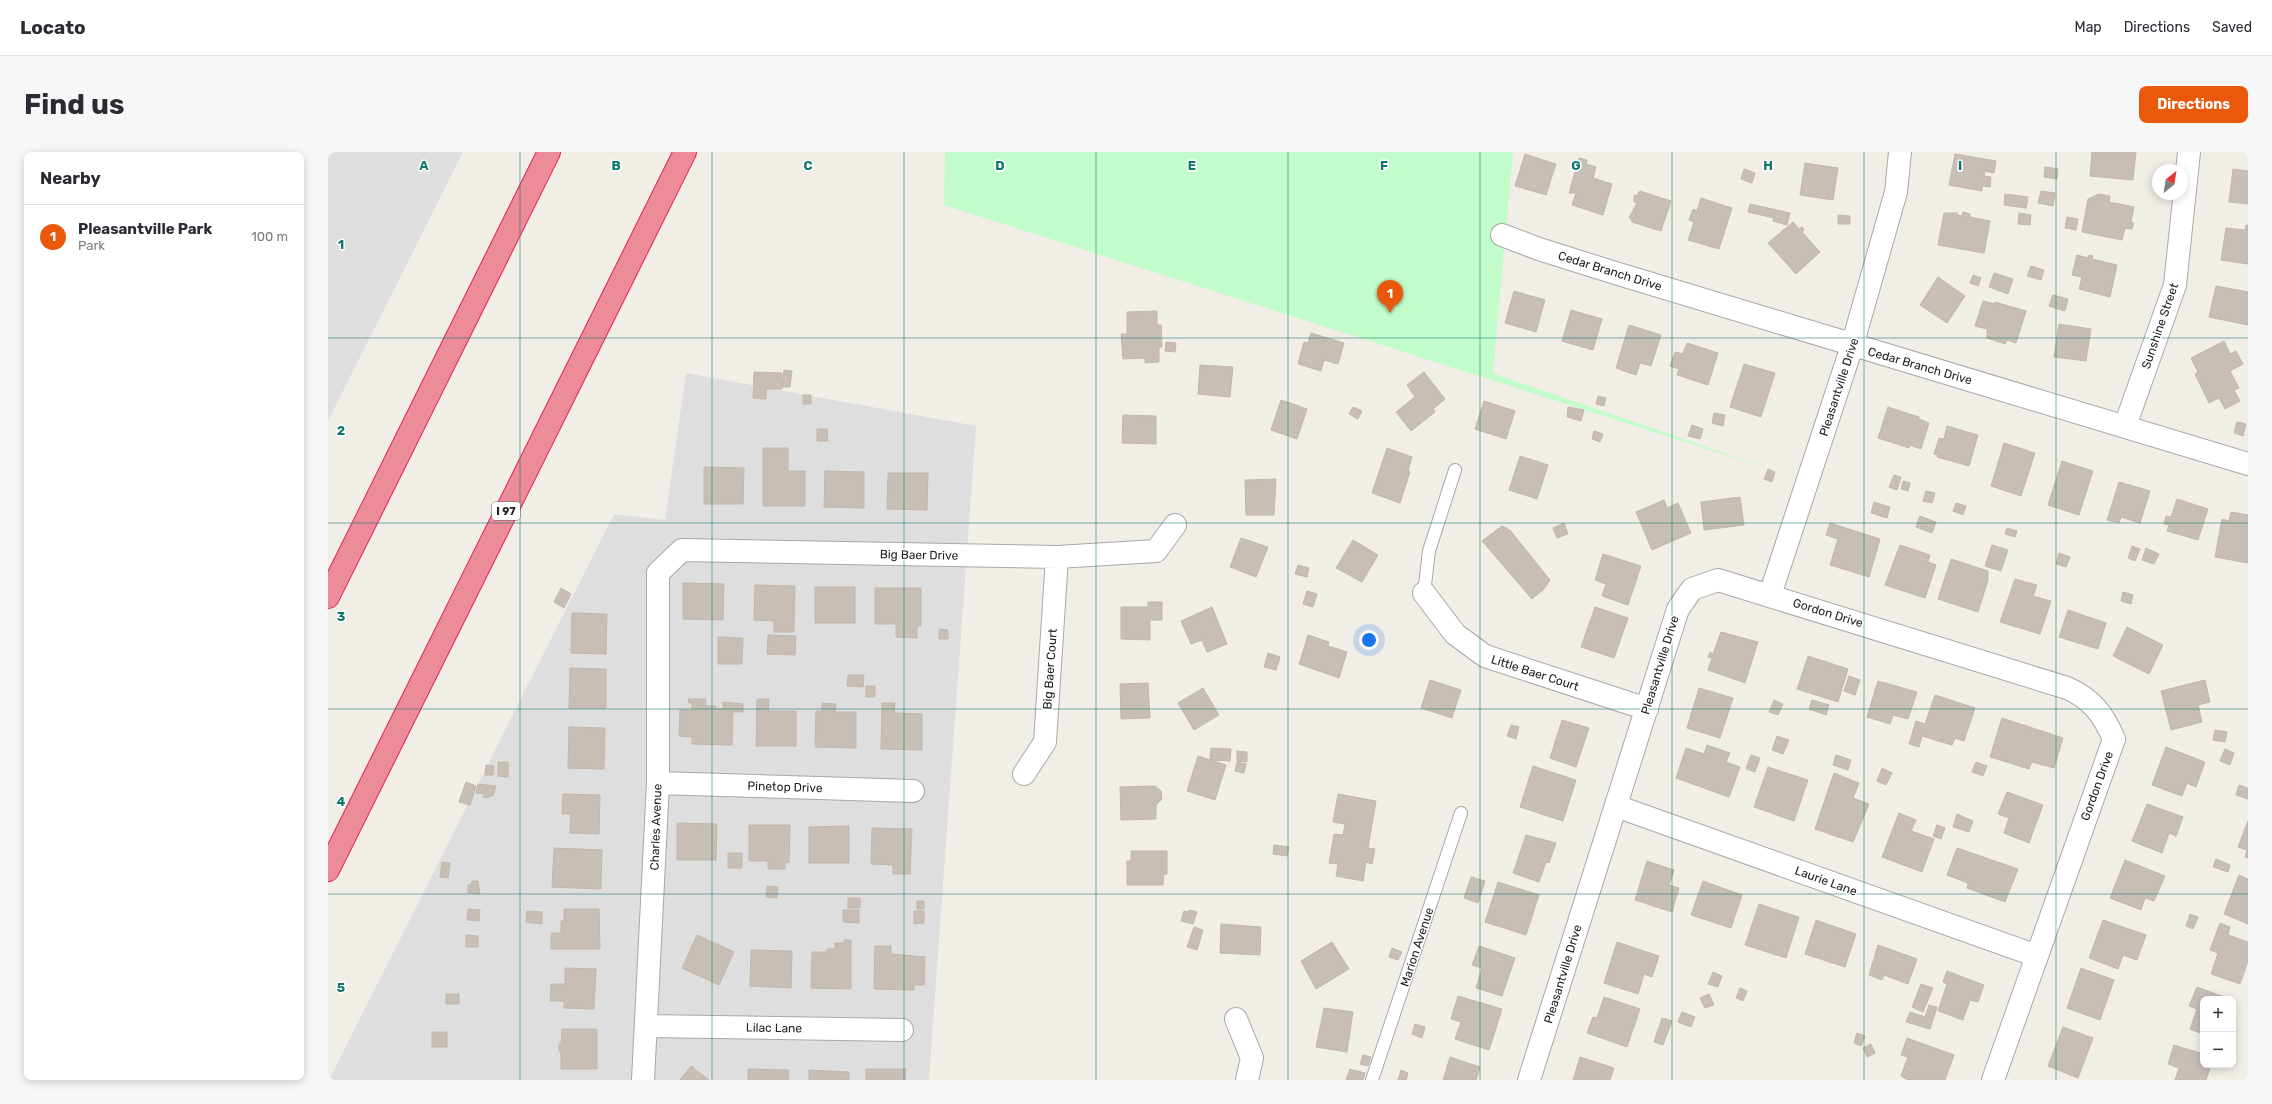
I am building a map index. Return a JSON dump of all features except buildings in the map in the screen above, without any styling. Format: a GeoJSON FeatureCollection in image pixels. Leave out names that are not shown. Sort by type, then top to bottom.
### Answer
{"type":"FeatureCollection","features":[{"type":"Feature","properties":{"kind":"highway"},"geometry":{"type":"LineString","coordinates":[[328,597],[549,152]]}},
{"type":"Feature","properties":{"kind":"highway","name":"I 97"},"geometry":{"type":"LineString","coordinates":[[328,870],[685,152]]}},
{"type":"Feature","properties":{"kind":"street","name":"Pleasantville Drive"},"geometry":{"type":"LineString","coordinates":[[1529,1080],[1678,609],[1692,589],[1718,580],[1770,595],[1852,346],[1896,192],[1900,152]]}},
{"type":"Feature","properties":{"kind":"street","name":"Sunshine Street"},"geometry":{"type":"LineString","coordinates":[[2125,426],[2175,285],[2189,152]]}},
{"type":"Feature","properties":{"kind":"street","name":"Cedar Branch Drive"},"geometry":{"type":"LineString","coordinates":[[1502,235],[1544,251],[1852,346],[2125,426],[2248,464]]}},
{"type":"Feature","properties":{"kind":"street","name":"Big Baer Drive"},"geometry":{"type":"LineString","coordinates":[[658,573],[682,550],[1057,557],[1156,551],[1176,525]]}},
{"type":"Feature","properties":{"kind":"street","name":"Big Baer Court"},"geometry":{"type":"LineString","coordinates":[[1024,774],[1045,742],[1057,557]]}},
{"type":"Feature","properties":{"kind":"street","name":"Charles Avenue"},"geometry":{"type":"LineString","coordinates":[[643,1080],[647,1026],[658,783],[658,573]]}},
{"type":"Feature","properties":{"kind":"street","name":"Little Baer Court"},"geometry":{"type":"LineString","coordinates":[[1424,593],[1455,634],[1485,656],[1647,709]]}},
{"type":"Feature","properties":{"kind":"street","name":"Gordon Drive"},"geometry":{"type":"LineString","coordinates":[[1770,595],[2066,688],[2086,698],[2104,718],[2114,739],[1993,1080]]}},
{"type":"Feature","properties":{"kind":"street","name":"Pinetop Drive"},"geometry":{"type":"LineString","coordinates":[[658,783],[913,791]]}},
{"type":"Feature","properties":{"kind":"street","name":"Laurie Lane"},"geometry":{"type":"LineString","coordinates":[[1616,806],[2037,956]]}},
{"type":"Feature","properties":{"kind":"street"},"geometry":{"type":"LineString","coordinates":[[1236,1019],[1252,1058],[1247,1080]]}},
{"type":"Feature","properties":{"kind":"street","name":"Lilac Lane"},"geometry":{"type":"LineString","coordinates":[[647,1026],[902,1030]]}},
{"type":"Feature","properties":{"kind":"lane"},"geometry":{"type":"LineString","coordinates":[[1424,593],[1429,550],[1455,470]]}},
{"type":"Feature","properties":{"kind":"lane","name":"Marion Avenue"},"geometry":{"type":"LineString","coordinates":[[1372,1080],[1461,813]]}},
{"type":"Feature","properties":{"kind":"shaded area"},"geometry":{"type":"Polygon","coordinates":[[[328,152],[463,152],[328,421],[328,152]]]}},
{"type":"Feature","properties":{"kind":"shaded area"},"geometry":{"type":"Polygon","coordinates":[[[686,373],[976,426],[929,1080],[329,1080],[614,514],[665,520],[686,373]]]}},
{"type":"Feature","properties":{"kind":"green space"},"geometry":{"type":"Polygon","coordinates":[[[945,152],[1513,152],[1493,373],[1776,471],[944,205],[945,152]]]}},
{"type":"Feature","properties":{"kind":"place","name":"Pleasantville Park"},"geometry":{"type":"Point","coordinates":[1390,313]}}]}
